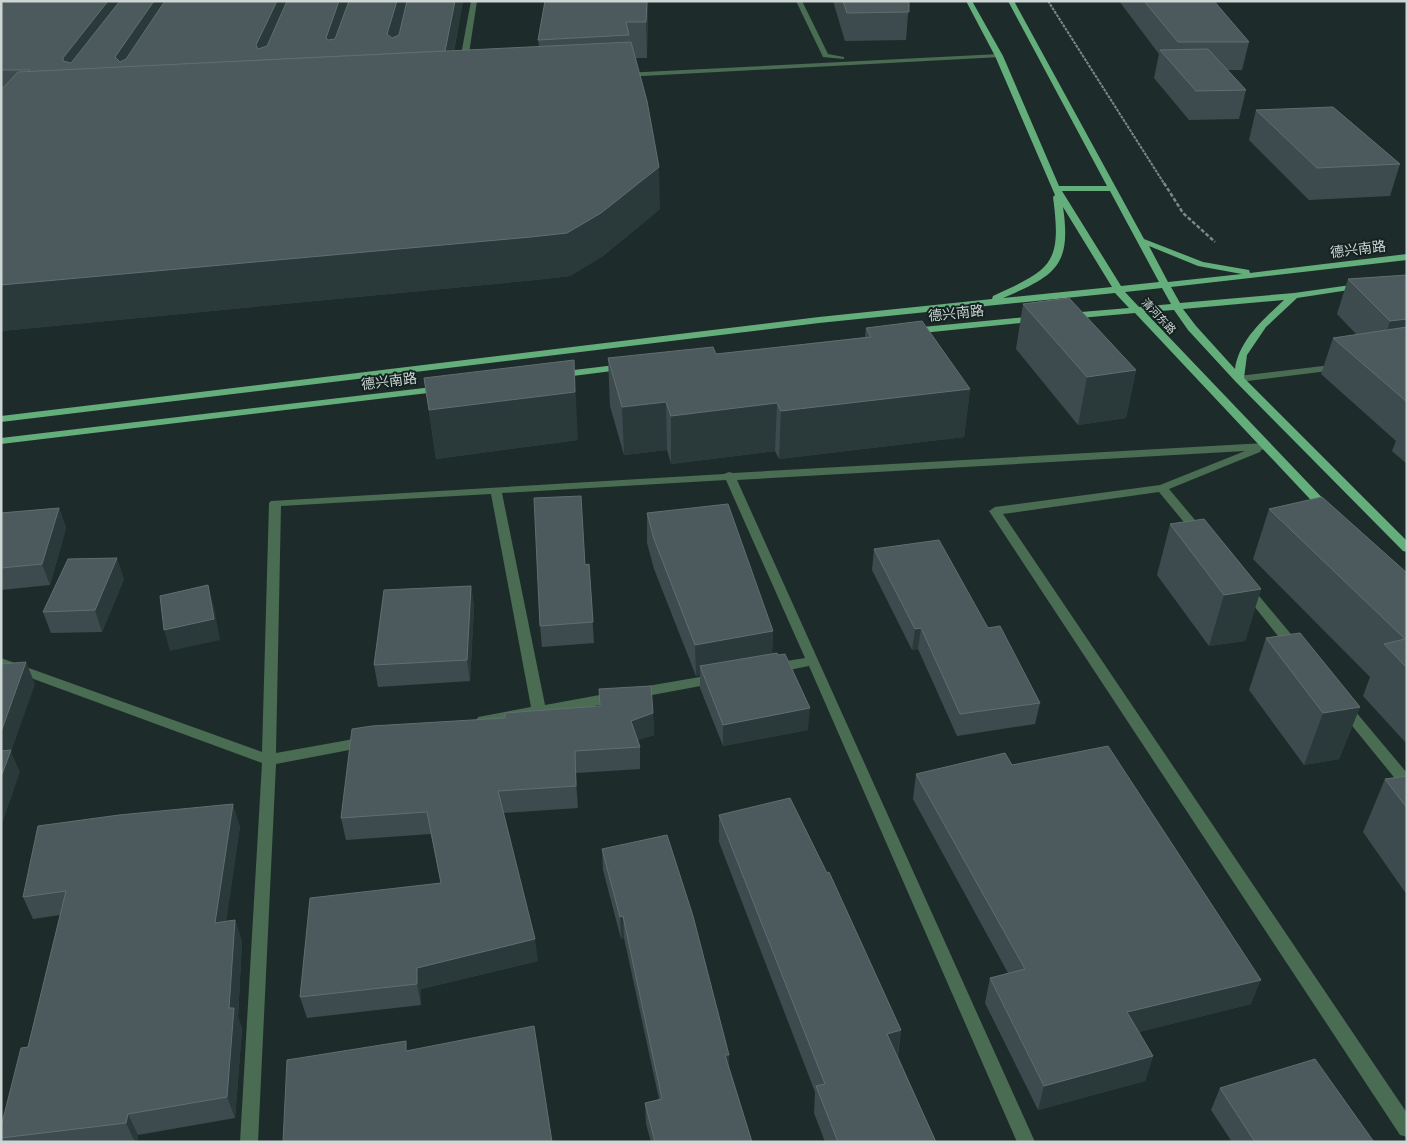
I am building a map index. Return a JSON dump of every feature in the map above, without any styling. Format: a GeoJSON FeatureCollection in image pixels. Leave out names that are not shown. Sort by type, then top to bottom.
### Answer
{"type":"FeatureCollection","features":[{"type":"Feature","properties":{"kind":"main road","name":"清河东路"},"geometry":{"type":"LineString","coordinates":[[969,1],[999,56],[1056,189],[1118,290],[1339,523]]}},
{"type":"Feature","properties":{"kind":"main road","name":"清河东路"},"geometry":{"type":"LineString","coordinates":[[1011,1],[1143,241],[1177,307],[1192,328],[1239,379],[1407,548]]}},
{"type":"Feature","properties":{"kind":"main road"},"geometry":{"type":"LineString","coordinates":[[985,303],[1027,284],[1053,268],[1061,250],[1063,228],[1056,189],[1114,188]]}},
{"type":"Feature","properties":{"kind":"main road"},"geometry":{"type":"LineString","coordinates":[[1143,241],[1201,264],[1270,274]]}},
{"type":"Feature","properties":{"kind":"main road","name":"德兴南路"},"geometry":{"type":"LineString","coordinates":[[1,420],[819,320],[1270,274],[1407,257]]}},
{"type":"Feature","properties":{"kind":"main road"},"geometry":{"type":"LineString","coordinates":[[1062,317],[1294,296],[1369,284]]}},
{"type":"Feature","properties":{"kind":"main road"},"geometry":{"type":"LineString","coordinates":[[1239,379],[1242,355],[1263,325],[1294,296]]}},
{"type":"Feature","properties":{"kind":"main road","name":"德兴南路"},"geometry":{"type":"LineString","coordinates":[[899,333],[1044,318]]}},
{"type":"Feature","properties":{"kind":"main road"},"geometry":{"type":"LineString","coordinates":[[544,376],[633,366]]}},
{"type":"Feature","properties":{"kind":"main road","name":"德兴南路"},"geometry":{"type":"LineString","coordinates":[[1,441],[448,388]]}},
{"type":"Feature","properties":{"kind":"street"},"geometry":{"type":"LineString","coordinates":[[464,60],[474,1]]}},
{"type":"Feature","properties":{"kind":"street"},"geometry":{"type":"LineString","coordinates":[[799,1],[825,56],[874,62]]}},
{"type":"Feature","properties":{"kind":"street"},"geometry":{"type":"LineString","coordinates":[[617,76],[999,56]]}},
{"type":"Feature","properties":{"kind":"street"},"geometry":{"type":"LineString","coordinates":[[1239,379],[1348,366]]}},
{"type":"Feature","properties":{"kind":"street"},"geometry":{"type":"LineString","coordinates":[[249,1142],[269,760],[275,502],[496,492],[729,475],[1265,446]]}},
{"type":"Feature","properties":{"kind":"street"},"geometry":{"type":"LineString","coordinates":[[1265,446],[1162,488],[995,511],[1407,1129]]}},
{"type":"Feature","properties":{"kind":"street"},"geometry":{"type":"LineString","coordinates":[[729,475],[1026,1142]]}},
{"type":"Feature","properties":{"kind":"street"},"geometry":{"type":"LineString","coordinates":[[1162,488],[1212,548]]}},
{"type":"Feature","properties":{"kind":"street"},"geometry":{"type":"LineString","coordinates":[[496,492],[539,711]]}},
{"type":"Feature","properties":{"kind":"street"},"geometry":{"type":"LineString","coordinates":[[1237,578],[1306,662]]}},
{"type":"Feature","properties":{"kind":"street"},"geometry":{"type":"LineString","coordinates":[[764,670],[813,661]]}},
{"type":"Feature","properties":{"kind":"street"},"geometry":{"type":"LineString","coordinates":[[1,662],[269,760],[375,741]]}},
{"type":"Feature","properties":{"kind":"street"},"geometry":{"type":"LineString","coordinates":[[472,723],[734,675]]}},
{"type":"Feature","properties":{"kind":"street"},"geometry":{"type":"LineString","coordinates":[[1338,700],[1407,783]]}},
{"type":"Feature","properties":{"kind":"path"},"geometry":{"type":"LineString","coordinates":[[1048,1],[1183,213],[1213,241],[1219,243]]}},
{"type":"Feature","properties":{"kind":"building"},"geometry":{"type":"Polygon","coordinates":[[[1,1],[108,1],[63,58],[63,61],[71,63],[120,1],[154,1],[115,57],[120,62],[126,59],[165,1],[277,1],[256,45],[258,49],[267,46],[287,1],[339,1],[326,38],[328,40],[335,39],[349,1],[397,1],[387,34],[392,38],[399,35],[407,1],[455,1],[445,51],[29,72],[30,70],[1,70],[1,1]]]}},
{"type":"Feature","properties":{"kind":"building"},"geometry":{"type":"Polygon","coordinates":[[[545,1],[647,1],[646,22],[626,22],[629,35],[538,40],[545,1]]]}},
{"type":"Feature","properties":{"kind":"building"},"geometry":{"type":"Polygon","coordinates":[[[843,1],[909,1],[909,12],[847,13],[843,1]]]}},
{"type":"Feature","properties":{"kind":"building"},"geometry":{"type":"Polygon","coordinates":[[[1144,1],[1214,1],[1249,42],[1178,42],[1144,1]]]}},
{"type":"Feature","properties":{"kind":"building"},"geometry":{"type":"Polygon","coordinates":[[[631,42],[647,101],[659,167],[601,213],[567,233],[1,285],[1,90],[18,72],[631,42]]]}},
{"type":"Feature","properties":{"kind":"building"},"geometry":{"type":"Polygon","coordinates":[[[1208,49],[1246,90],[1196,91],[1160,50],[1208,49]]]}},
{"type":"Feature","properties":{"kind":"building"},"geometry":{"type":"Polygon","coordinates":[[[1333,107],[1400,164],[1317,168],[1256,110],[1333,107]]]}},
{"type":"Feature","properties":{"kind":"building"},"geometry":{"type":"Polygon","coordinates":[[[1407,275],[1407,319],[1390,321],[1348,279],[1407,275]]]}},
{"type":"Feature","properties":{"kind":"building"},"geometry":{"type":"Polygon","coordinates":[[[1069,298],[1136,370],[1087,377],[1023,304],[1069,298]]]}},
{"type":"Feature","properties":{"kind":"building"},"geometry":{"type":"Polygon","coordinates":[[[922,321],[970,389],[781,411],[777,403],[671,416],[666,402],[622,407],[608,358],[713,347],[716,354],[871,337],[866,328],[922,321]]]}},
{"type":"Feature","properties":{"kind":"building"},"geometry":{"type":"Polygon","coordinates":[[[1407,327],[1407,402],[1333,338],[1407,327]]]}},
{"type":"Feature","properties":{"kind":"building"},"geometry":{"type":"Polygon","coordinates":[[[574,360],[575,392],[429,410],[424,378],[574,360]]]}},
{"type":"Feature","properties":{"kind":"building"},"geometry":{"type":"Polygon","coordinates":[[[581,496],[585,565],[589,564],[593,622],[540,626],[534,498],[581,496]]]}},
{"type":"Feature","properties":{"kind":"building"},"geometry":{"type":"Polygon","coordinates":[[[1322,497],[1407,573],[1407,668],[1384,644],[1405,639],[1269,509],[1322,497]]]}},
{"type":"Feature","properties":{"kind":"building"},"geometry":{"type":"Polygon","coordinates":[[[728,504],[773,631],[695,645],[654,539],[647,513],[728,504]]]}},
{"type":"Feature","properties":{"kind":"building"},"geometry":{"type":"Polygon","coordinates":[[[59,508],[42,564],[1,568],[1,513],[59,508]]]}},
{"type":"Feature","properties":{"kind":"building"},"geometry":{"type":"Polygon","coordinates":[[[1204,519],[1261,589],[1224,595],[1170,524],[1204,519]]]}},
{"type":"Feature","properties":{"kind":"building"},"geometry":{"type":"Polygon","coordinates":[[[939,540],[988,628],[1000,626],[1040,703],[960,714],[921,628],[915,629],[874,549],[939,540]]]}},
{"type":"Feature","properties":{"kind":"building"},"geometry":{"type":"Polygon","coordinates":[[[117,558],[95,610],[43,612],[68,559],[117,558]]]}},
{"type":"Feature","properties":{"kind":"building"},"geometry":{"type":"Polygon","coordinates":[[[208,585],[214,619],[164,630],[160,596],[208,585]]]}},
{"type":"Feature","properties":{"kind":"building"},"geometry":{"type":"Polygon","coordinates":[[[471,586],[467,660],[374,665],[384,590],[471,586]]]}},
{"type":"Feature","properties":{"kind":"building"},"geometry":{"type":"Polygon","coordinates":[[[1300,633],[1360,707],[1323,713],[1266,638],[1300,633]]]}},
{"type":"Feature","properties":{"kind":"building"},"geometry":{"type":"Polygon","coordinates":[[[777,653],[778,655],[785,654],[810,708],[723,725],[700,666],[777,653]]]}},
{"type":"Feature","properties":{"kind":"building"},"geometry":{"type":"Polygon","coordinates":[[[26,662],[1,732],[1,664],[26,662]]]}},
{"type":"Feature","properties":{"kind":"building"},"geometry":{"type":"Polygon","coordinates":[[[651,686],[653,713],[631,721],[640,747],[575,751],[576,786],[498,791],[535,939],[417,968],[417,984],[300,997],[310,898],[441,883],[427,812],[341,818],[352,729],[372,726],[505,718],[505,713],[600,706],[599,689],[651,686]]]}},
{"type":"Feature","properties":{"kind":"building"},"geometry":{"type":"Polygon","coordinates":[[[1108,746],[1261,980],[1127,1012],[1153,1056],[1044,1086],[990,978],[1025,969],[916,774],[1005,753],[1012,765],[1108,746]]]}},
{"type":"Feature","properties":{"kind":"building"},"geometry":{"type":"Polygon","coordinates":[[[11,750],[1,777],[1,751],[11,750]]]}},
{"type":"Feature","properties":{"kind":"building"},"geometry":{"type":"Polygon","coordinates":[[[1407,776],[1407,808],[1385,779],[1407,776]]]}},
{"type":"Feature","properties":{"kind":"building"},"geometry":{"type":"Polygon","coordinates":[[[790,798],[827,873],[829,872],[901,1030],[887,1034],[936,1142],[838,1142],[816,1086],[825,1084],[719,815],[790,798]]]}},
{"type":"Feature","properties":{"kind":"building"},"geometry":{"type":"Polygon","coordinates":[[[233,804],[215,923],[235,920],[229,1008],[234,1008],[227,1097],[128,1114],[126,1123],[1,1138],[1,1127],[21,1048],[28,1047],[66,891],[23,897],[38,826],[119,815],[233,804]]]}},
{"type":"Feature","properties":{"kind":"building"},"geometry":{"type":"Polygon","coordinates":[[[667,835],[693,916],[729,1055],[725,1055],[752,1142],[655,1142],[645,1103],[662,1099],[623,916],[620,917],[602,849],[667,835]]]}},
{"type":"Feature","properties":{"kind":"building"},"geometry":{"type":"Polygon","coordinates":[[[534,1026],[552,1142],[283,1142],[287,1060],[406,1041],[406,1051],[534,1026]]]}},
{"type":"Feature","properties":{"kind":"building"},"geometry":{"type":"Polygon","coordinates":[[[1315,1059],[1374,1142],[1255,1142],[1220,1088],[1315,1059]]]}}]}
